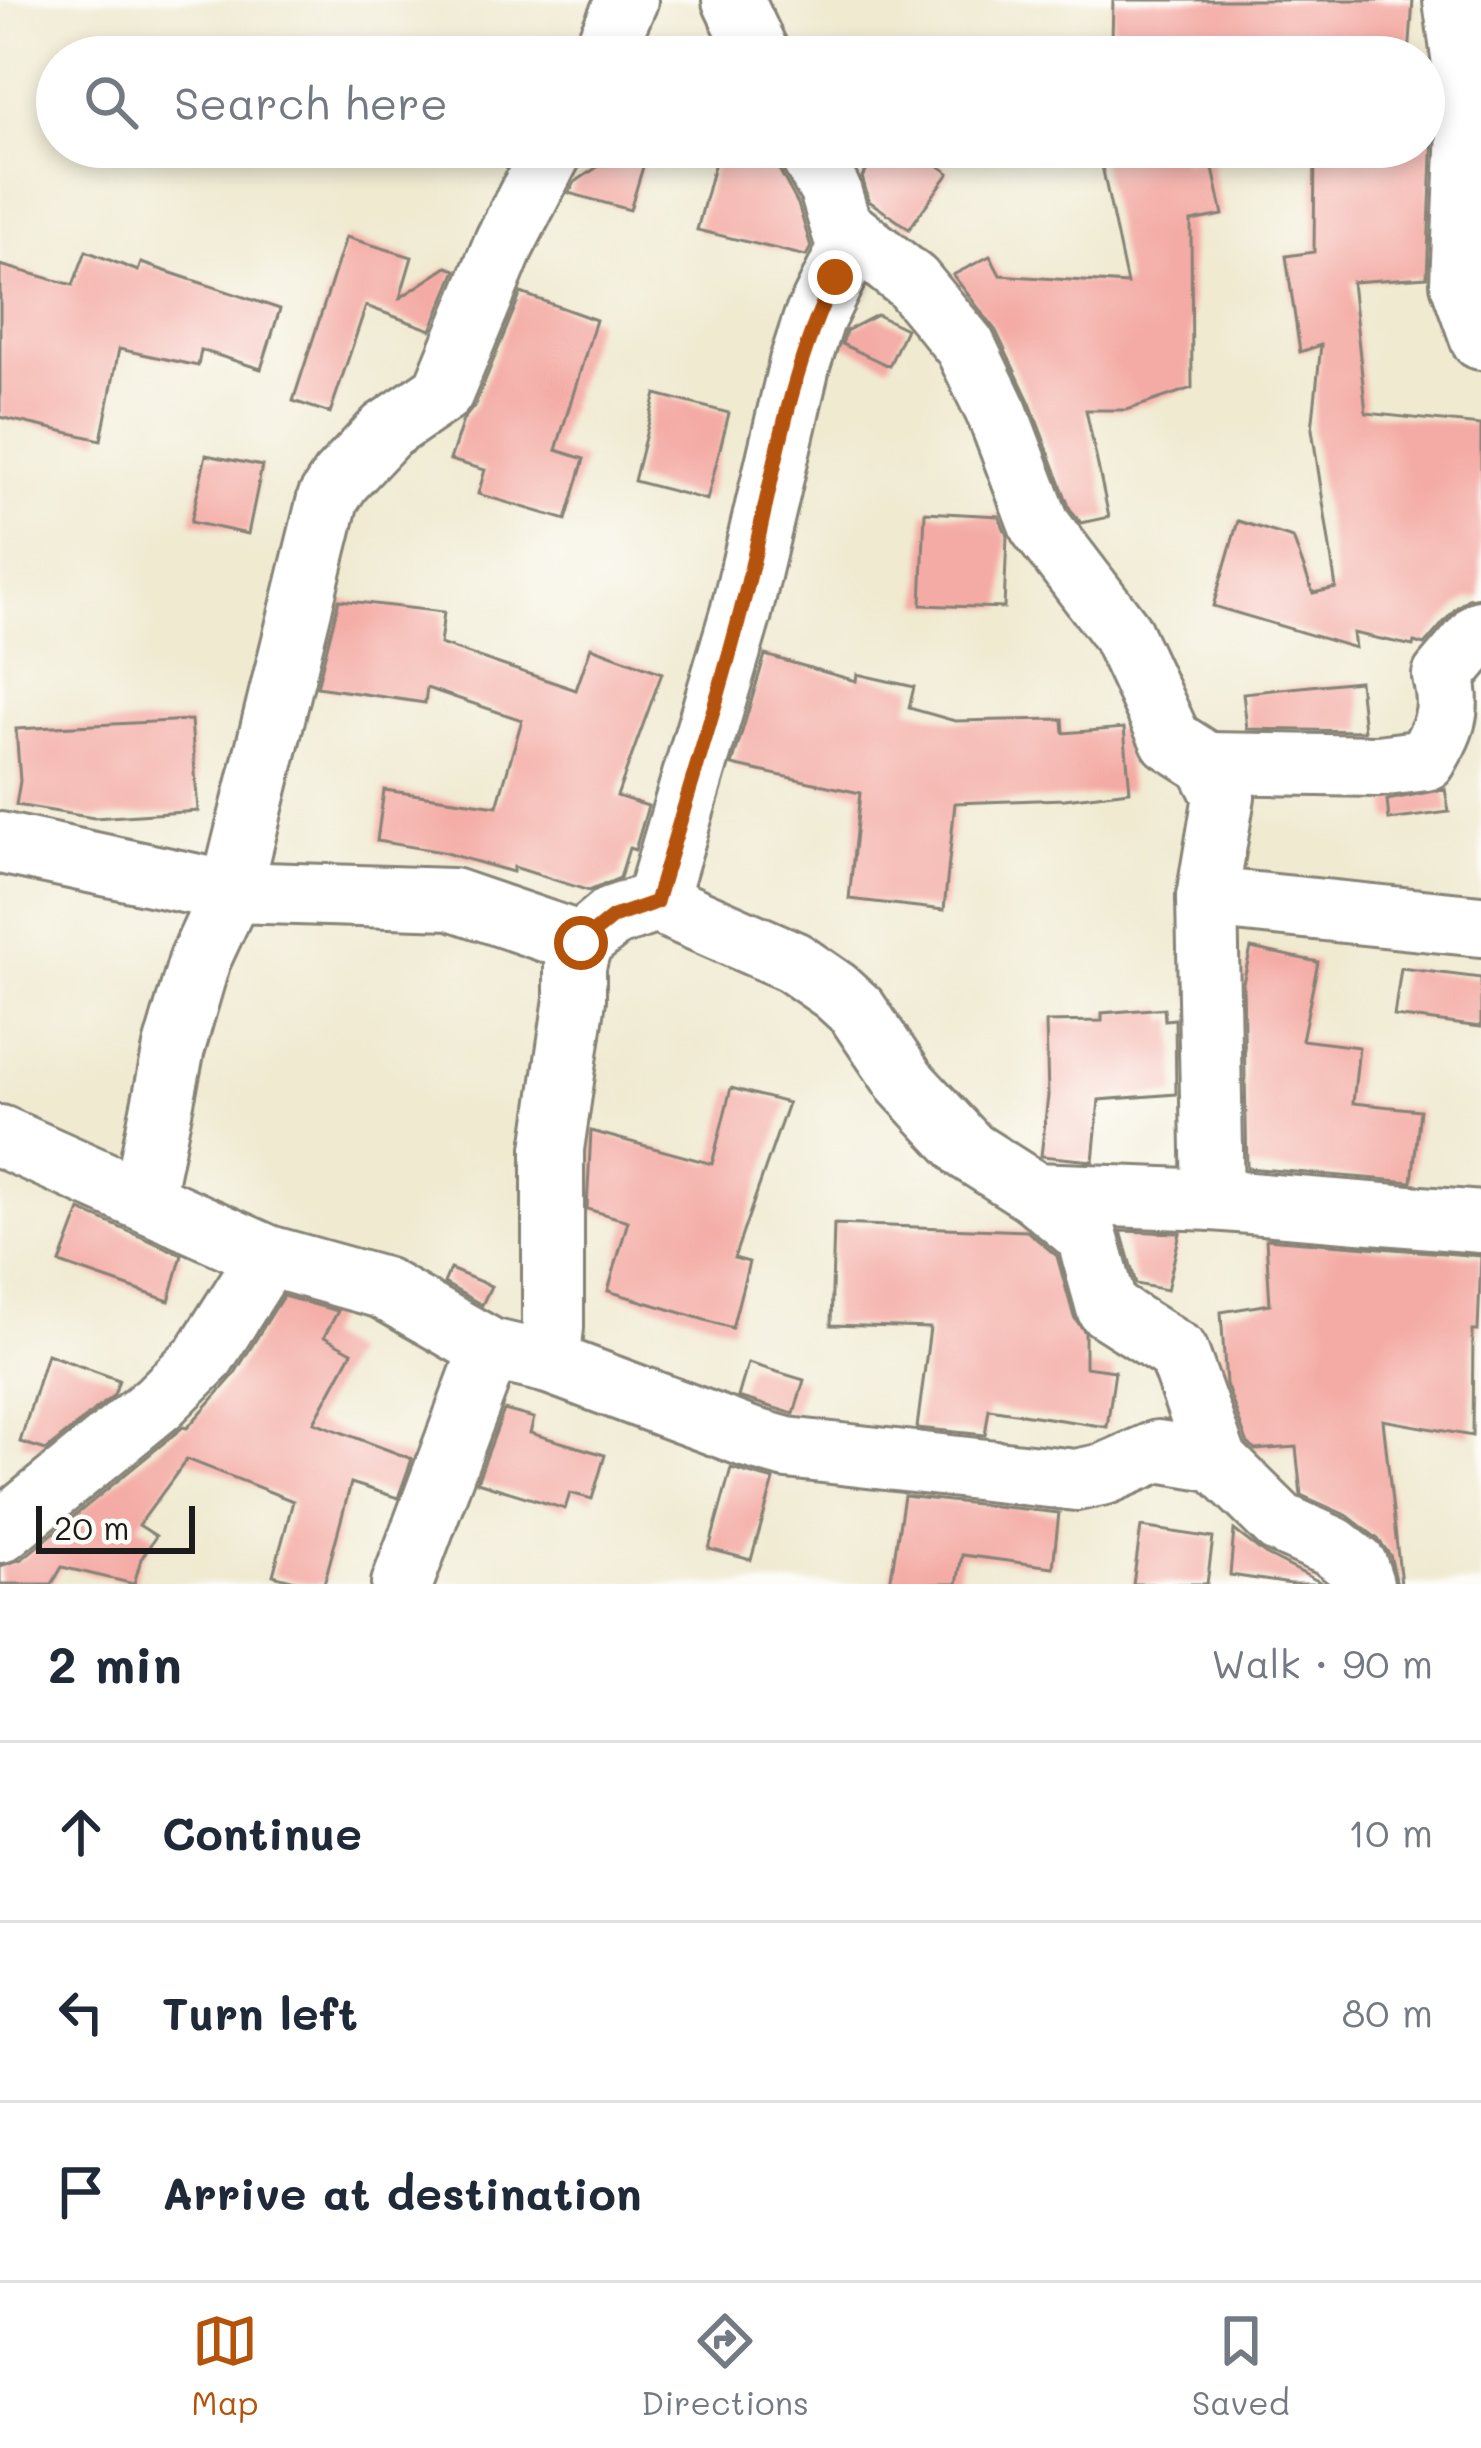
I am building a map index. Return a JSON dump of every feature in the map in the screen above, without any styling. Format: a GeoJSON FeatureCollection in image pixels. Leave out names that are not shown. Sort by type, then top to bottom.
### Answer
{"type":"FeatureCollection","features":[{"type":"Feature","properties":{"kind":"street"},"geometry":{"type":"LineString","coordinates":[[611,36],[627,0]]}},
{"type":"Feature","properties":{"kind":"street"},"geometry":{"type":"LineString","coordinates":[[733,0],[750,36]]}},
{"type":"Feature","properties":{"kind":"street"},"geometry":{"type":"LineString","coordinates":[[1454,0],[1475,107],[1461,283],[1481,339]]}},
{"type":"Feature","properties":{"kind":"street"},"geometry":{"type":"LineString","coordinates":[[143,1198],[174,1048],[200,959],[231,892],[328,500],[340,480],[386,431],[442,392],[505,242],[543,168]]}},
{"type":"Feature","properties":{"kind":"street"},"geometry":{"type":"LineString","coordinates":[[656,902],[741,613],[800,362],[814,319],[848,250],[830,190],[818,168]]}},
{"type":"Feature","properties":{"kind":"street"},"geometry":{"type":"LineString","coordinates":[[841,226],[911,282],[965,346],[998,415],[1040,526],[1120,632],[1171,740],[1207,763],[1224,796],[1207,898],[1213,1200]]}},
{"type":"Feature","properties":{"kind":"street"},"geometry":{"type":"LineString","coordinates":[[1207,763],[1378,766],[1426,760],[1446,726],[1450,701],[1443,676],[1481,631]]}},
{"type":"Feature","properties":{"kind":"street"},"geometry":{"type":"LineString","coordinates":[[0,844],[231,892],[452,899],[581,943]]}},
{"type":"Feature","properties":{"kind":"street"},"geometry":{"type":"LineString","coordinates":[[1207,898],[1481,926]]}},
{"type":"Feature","properties":{"kind":"street"},"geometry":{"type":"LineString","coordinates":[[549,1363],[553,1150],[581,943],[613,917],[656,902],[793,962],[856,1011],[905,1082],[969,1150],[1035,1193],[1087,1236],[1107,1308],[1178,1353],[1217,1461],[1280,1523],[1333,1547],[1357,1566],[1363,1584]]}},
{"type":"Feature","properties":{"kind":"street"},"geometry":{"type":"LineString","coordinates":[[0,1136],[268,1256],[383,1288],[490,1348],[549,1363],[787,1448],[1076,1480],[1105,1474],[1158,1451],[1217,1461]]}},
{"type":"Feature","properties":{"kind":"street"},"geometry":{"type":"LineString","coordinates":[[1035,1193],[1213,1200],[1481,1222]]}},
{"type":"Feature","properties":{"kind":"street"},"geometry":{"type":"LineString","coordinates":[[0,1532],[158,1402],[204,1357],[268,1256]]}},
{"type":"Feature","properties":{"kind":"street"},"geometry":{"type":"LineString","coordinates":[[402,1584],[490,1348]]}},
{"type":"Feature","properties":{"kind":"building"},"geometry":{"type":"Polygon","coordinates":[[[1113,0],[1413,0],[1410,36],[1112,36],[1113,0]]]}},
{"type":"Feature","properties":{"kind":"building"},"geometry":{"type":"Polygon","coordinates":[[[596,168],[643,168],[630,210],[569,193],[575,182],[596,168]]]}},
{"type":"Feature","properties":{"kind":"building"},"geometry":{"type":"Polygon","coordinates":[[[713,168],[778,168],[798,204],[811,247],[806,256],[697,230],[713,168]]]}},
{"type":"Feature","properties":{"kind":"building"},"geometry":{"type":"Polygon","coordinates":[[[869,168],[942,168],[949,173],[909,229],[869,201],[862,177],[869,168]]]}},
{"type":"Feature","properties":{"kind":"building"},"geometry":{"type":"Polygon","coordinates":[[[1102,168],[1213,168],[1223,215],[1191,221],[1192,388],[1127,410],[1086,410],[1109,517],[1081,523],[1070,509],[1030,403],[996,331],[953,275],[990,256],[1000,275],[1127,284],[1102,168]]]}},
{"type":"Feature","properties":{"kind":"building"},"geometry":{"type":"Polygon","coordinates":[[[1315,168],[1432,168],[1427,277],[1352,282],[1366,413],[1481,425],[1481,597],[1456,608],[1424,645],[1353,633],[1355,648],[1213,606],[1238,521],[1293,538],[1313,593],[1336,588],[1312,429],[1321,345],[1300,352],[1286,256],[1314,252],[1315,168]]]}},
{"type":"Feature","properties":{"kind":"building"},"geometry":{"type":"Polygon","coordinates":[[[346,237],[412,257],[400,298],[447,267],[456,270],[431,330],[366,306],[330,413],[293,401],[346,237]]]}},
{"type":"Feature","properties":{"kind":"building"},"geometry":{"type":"Polygon","coordinates":[[[86,251],[138,271],[141,263],[280,309],[261,369],[201,350],[198,366],[119,349],[101,440],[0,417],[0,265],[73,285],[86,251]]]}},
{"type":"Feature","properties":{"kind":"building"},"geometry":{"type":"Polygon","coordinates":[[[521,293],[596,320],[556,450],[584,459],[566,520],[478,494],[485,470],[450,460],[463,420],[475,405],[521,293]]]}},
{"type":"Feature","properties":{"kind":"building"},"geometry":{"type":"Polygon","coordinates":[[[877,315],[906,329],[889,366],[842,344],[846,331],[877,315]]]}},
{"type":"Feature","properties":{"kind":"building"},"geometry":{"type":"Polygon","coordinates":[[[656,394],[729,413],[707,500],[634,481],[656,394]]]}},
{"type":"Feature","properties":{"kind":"building"},"geometry":{"type":"Polygon","coordinates":[[[206,455],[262,466],[248,534],[191,522],[206,455]]]}},
{"type":"Feature","properties":{"kind":"building"},"geometry":{"type":"Polygon","coordinates":[[[925,512],[999,516],[1007,536],[1004,608],[921,605],[925,512]]]}},
{"type":"Feature","properties":{"kind":"building"},"geometry":{"type":"Polygon","coordinates":[[[339,600],[444,612],[440,644],[576,690],[591,647],[662,673],[617,796],[648,806],[635,850],[629,848],[620,878],[589,891],[514,867],[513,872],[442,852],[377,841],[384,790],[497,806],[522,720],[427,688],[425,703],[317,687],[339,600]]]}},
{"type":"Feature","properties":{"kind":"building"},"geometry":{"type":"Polygon","coordinates":[[[765,655],[856,681],[857,674],[914,687],[909,708],[955,721],[1063,719],[1064,733],[1124,728],[1130,791],[955,803],[944,910],[849,899],[860,793],[732,765],[765,655]]]}},
{"type":"Feature","properties":{"kind":"building"},"geometry":{"type":"Polygon","coordinates":[[[1359,681],[1364,731],[1247,729],[1243,693],[1359,681]]]}},
{"type":"Feature","properties":{"kind":"building"},"geometry":{"type":"Polygon","coordinates":[[[191,720],[198,811],[94,818],[16,805],[20,781],[16,729],[191,720]]]}},
{"type":"Feature","properties":{"kind":"building"},"geometry":{"type":"Polygon","coordinates":[[[1445,789],[1449,812],[1389,820],[1387,800],[1445,789]]]}},
{"type":"Feature","properties":{"kind":"building"},"geometry":{"type":"Polygon","coordinates":[[[1251,948],[1318,962],[1302,1040],[1359,1047],[1353,1103],[1420,1110],[1412,1182],[1247,1168],[1243,983],[1251,948]]]}},
{"type":"Feature","properties":{"kind":"building"},"geometry":{"type":"Polygon","coordinates":[[[1401,968],[1481,978],[1481,1027],[1394,1016],[1401,968]]]}},
{"type":"Feature","properties":{"kind":"building"},"geometry":{"type":"Polygon","coordinates":[[[1164,1008],[1165,1020],[1175,1019],[1176,1094],[1099,1100],[1093,1161],[1041,1156],[1048,1096],[1046,1022],[1102,1021],[1102,1013],[1164,1008]]]}},
{"type":"Feature","properties":{"kind":"building"},"geometry":{"type":"Polygon","coordinates":[[[731,1088],[788,1103],[734,1258],[749,1262],[732,1328],[608,1291],[628,1221],[587,1209],[591,1131],[712,1164],[731,1088]]]}},
{"type":"Feature","properties":{"kind":"building"},"geometry":{"type":"Polygon","coordinates":[[[80,1210],[182,1255],[169,1301],[60,1263],[80,1210]]]}},
{"type":"Feature","properties":{"kind":"building"},"geometry":{"type":"Polygon","coordinates":[[[834,1224],[1027,1231],[1057,1256],[1074,1317],[1085,1332],[1085,1367],[1115,1371],[1107,1427],[989,1409],[985,1435],[917,1428],[930,1328],[831,1325],[834,1224]]]}},
{"type":"Feature","properties":{"kind":"building"},"geometry":{"type":"Polygon","coordinates":[[[1121,1231],[1180,1233],[1167,1290],[1136,1284],[1121,1231]]]}},
{"type":"Feature","properties":{"kind":"building"},"geometry":{"type":"Polygon","coordinates":[[[1266,1239],[1481,1256],[1478,1331],[1473,1331],[1472,1436],[1383,1420],[1401,1584],[1378,1539],[1348,1516],[1301,1495],[1296,1447],[1255,1450],[1247,1442],[1226,1384],[1221,1312],[1270,1304],[1266,1239]]]}},
{"type":"Feature","properties":{"kind":"building"},"geometry":{"type":"Polygon","coordinates":[[[450,1269],[491,1286],[482,1305],[444,1283],[450,1269]]]}},
{"type":"Feature","properties":{"kind":"building"},"geometry":{"type":"Polygon","coordinates":[[[283,1296],[338,1311],[324,1337],[352,1352],[314,1422],[412,1459],[398,1498],[351,1483],[324,1584],[273,1575],[293,1501],[187,1459],[139,1525],[156,1536],[141,1559],[134,1584],[62,1567],[52,1584],[0,1584],[0,1566],[22,1559],[187,1428],[233,1376],[283,1296]]]}},
{"type":"Feature","properties":{"kind":"building"},"geometry":{"type":"Polygon","coordinates":[[[47,1354],[119,1380],[114,1395],[46,1450],[20,1442],[47,1354]]]}},
{"type":"Feature","properties":{"kind":"building"},"geometry":{"type":"Polygon","coordinates":[[[748,1363],[804,1380],[794,1414],[738,1397],[748,1363]]]}},
{"type":"Feature","properties":{"kind":"building"},"geometry":{"type":"Polygon","coordinates":[[[504,1410],[534,1418],[530,1433],[605,1455],[592,1499],[570,1493],[565,1509],[477,1482],[504,1410]]]}},
{"type":"Feature","properties":{"kind":"building"},"geometry":{"type":"Polygon","coordinates":[[[731,1468],[774,1480],[751,1560],[709,1549],[731,1468]]]}},
{"type":"Feature","properties":{"kind":"building"},"geometry":{"type":"Polygon","coordinates":[[[904,1496],[1059,1513],[1053,1567],[962,1555],[957,1584],[890,1584],[904,1496]]]}},
{"type":"Feature","properties":{"kind":"building"},"geometry":{"type":"Polygon","coordinates":[[[1141,1527],[1213,1538],[1207,1584],[1133,1584],[1141,1527]]]}},
{"type":"Feature","properties":{"kind":"building"},"geometry":{"type":"Polygon","coordinates":[[[1234,1530],[1265,1554],[1324,1584],[1230,1575],[1234,1530]]]}},
{"type":"Feature","properties":{"kind":"route"},"geometry":{"type":"LineString","coordinates":[[581,943],[613,917],[656,902],[741,613],[800,362],[835,277]]}}]}
